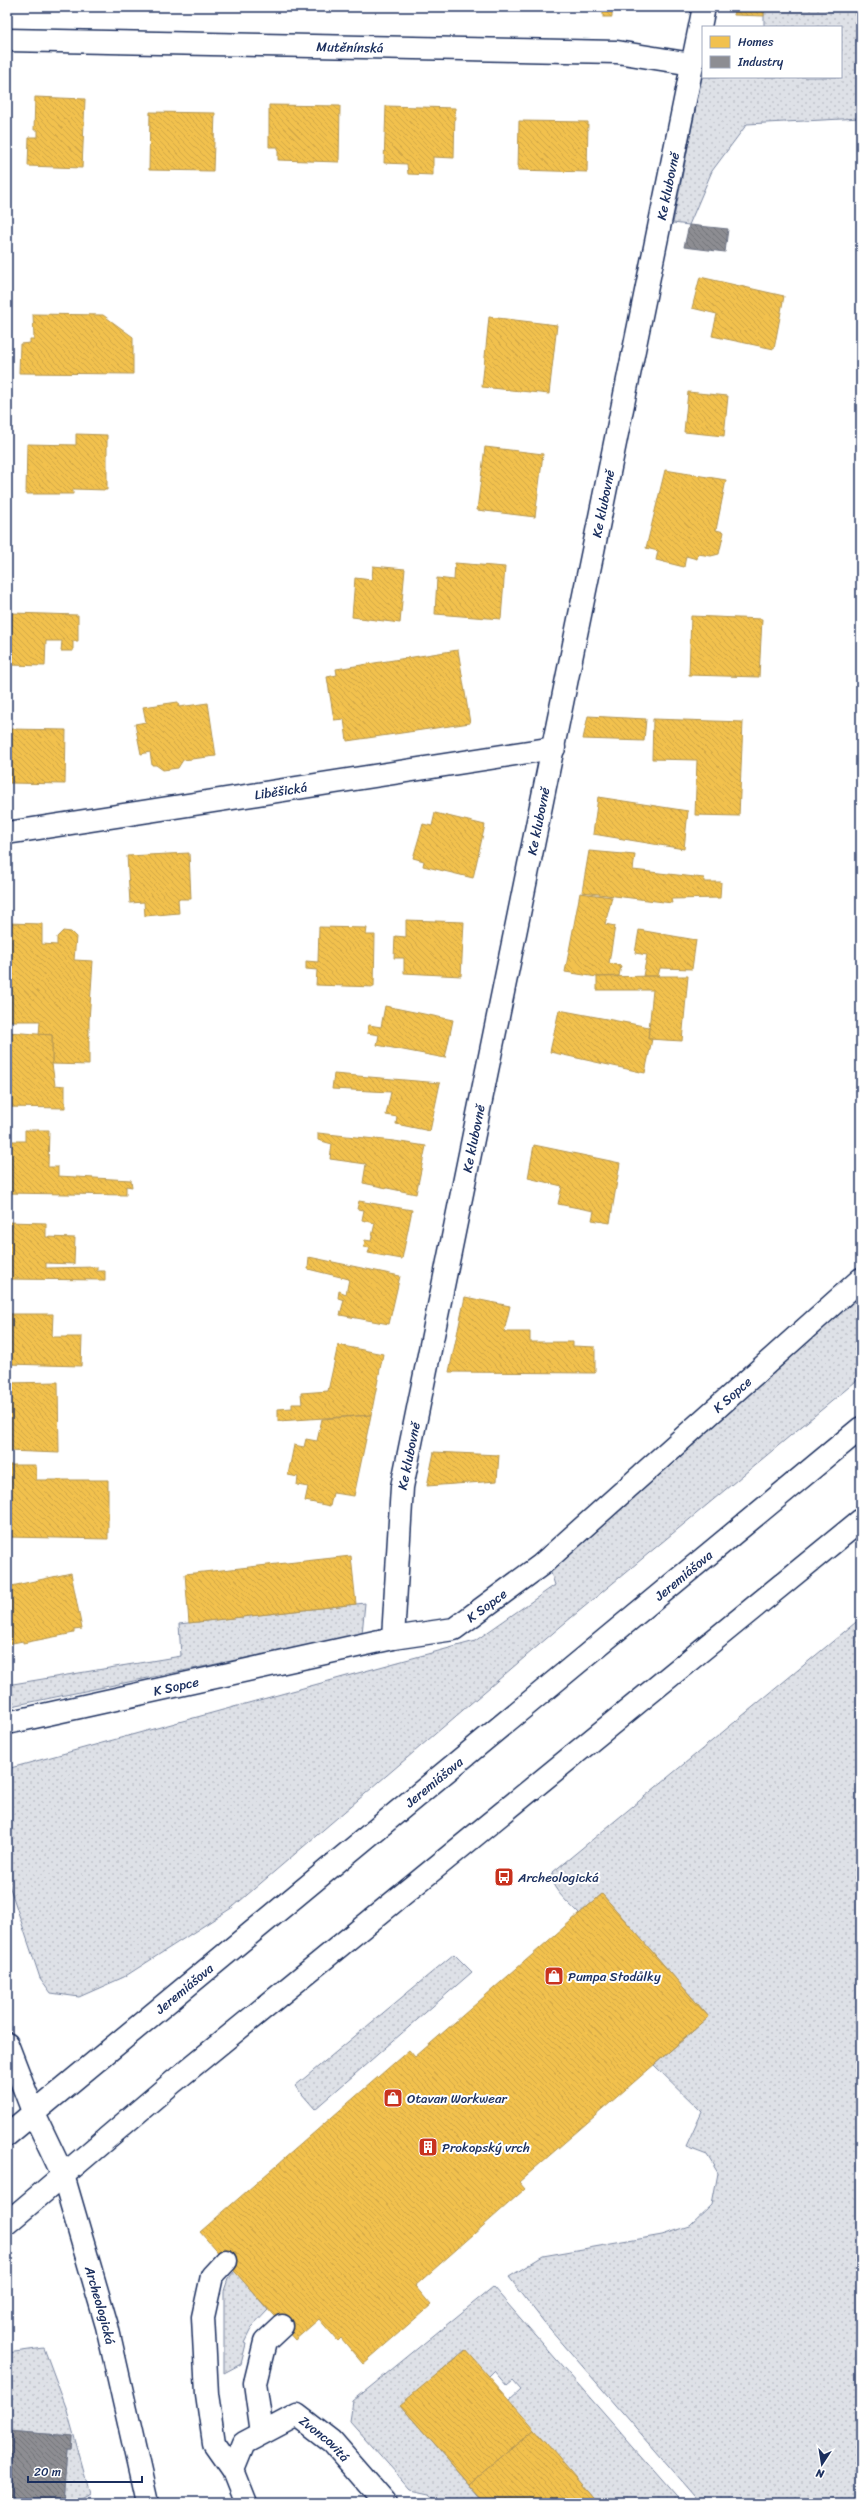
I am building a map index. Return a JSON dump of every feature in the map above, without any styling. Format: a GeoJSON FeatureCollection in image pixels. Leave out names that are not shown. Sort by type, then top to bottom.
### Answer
{"type":"FeatureCollection","features":[{"type":"Feature","properties":{"kind":"street","name":"Ke klubovně"},"geometry":{"type":"LineString","coordinates":[[393,1638],[402,1487],[704,7]]}},
{"type":"Feature","properties":{"kind":"street","name":"Mutěnínská"},"geometry":{"type":"LineString","coordinates":[[7,40],[617,52],[692,64]]}},
{"type":"Feature","properties":{"kind":"street","name":"Liběšická"},"geometry":{"type":"LineString","coordinates":[[7,833],[554,748]]}},
{"type":"Feature","properties":{"kind":"street","name":"K Sopce"},"geometry":{"type":"LineString","coordinates":[[7,1722],[393,1638],[454,1629],[541,1565],[861,1279]]}},
{"type":"Feature","properties":{"kind":"street","name":"Jeremiášova"},"geometry":{"type":"LineString","coordinates":[[7,2135],[861,1428]]}},
{"type":"Feature","properties":{"kind":"street"},"geometry":{"type":"LineString","coordinates":[[7,2223],[172,2083],[861,1520]]}},
{"type":"Feature","properties":{"kind":"street","name":"Archeologická"},"geometry":{"type":"LineString","coordinates":[[7,2044],[34,2114],[63,2175],[107,2326],[147,2503]]}},
{"type":"Feature","properties":{"kind":"street"},"geometry":{"type":"LineString","coordinates":[[226,2261],[212,2276],[203,2317],[207,2394],[214,2443],[233,2470],[246,2503]]}},
{"type":"Feature","properties":{"kind":"street"},"geometry":{"type":"LineString","coordinates":[[262,2434],[255,2383],[265,2342],[282,2326]]}},
{"type":"Feature","properties":{"kind":"street","name":"Zvoncovitá"},"geometry":{"type":"LineString","coordinates":[[233,2470],[244,2443],[297,2415],[332,2442],[385,2503]]}},
{"type":"Feature","properties":{"kind":"shaded area"},"geometry":{"type":"Polygon","coordinates":[[[764,7],[861,7],[861,118],[747,124],[712,171],[689,225],[673,223],[702,76],[702,78],[842,78],[842,26],[764,26],[764,7]]]}},
{"type":"Feature","properties":{"kind":"shaded area"},"geometry":{"type":"Polygon","coordinates":[[[861,1289],[861,1377],[560,1627],[233,1907],[124,1977],[79,1997],[51,1993],[40,1978],[7,1879],[7,1769],[475,1641],[555,1585],[549,1567],[861,1289]]]}},
{"type":"Feature","properties":{"kind":"shaded area"},"geometry":{"type":"Polygon","coordinates":[[[365,1603],[362,1634],[7,1707],[7,1685],[181,1656],[179,1624],[365,1603]]]}},
{"type":"Feature","properties":{"kind":"shaded area"},"geometry":{"type":"Polygon","coordinates":[[[861,1618],[861,2503],[701,2503],[544,2322],[509,2277],[543,2256],[662,2235],[690,2226],[712,2205],[718,2173],[707,2155],[686,2147],[702,2112],[654,2065],[709,2017],[602,1894],[579,1914],[555,1888],[551,1877],[553,1872],[861,1618]]]}},
{"type":"Feature","properties":{"kind":"shaded area"},"geometry":{"type":"Polygon","coordinates":[[[454,1954],[472,1972],[315,2109],[295,2086],[454,1954]]]}},
{"type":"Feature","properties":{"kind":"shaded area"},"geometry":{"type":"Polygon","coordinates":[[[235,2271],[268,2310],[252,2327],[244,2343],[246,2344],[241,2364],[224,2373],[224,2291],[228,2279],[235,2271]]]}},
{"type":"Feature","properties":{"kind":"shaded area"},"geometry":{"type":"Polygon","coordinates":[[[493,2287],[682,2503],[598,2503],[509,2401],[521,2390],[513,2381],[507,2386],[494,2371],[488,2377],[465,2350],[401,2406],[485,2503],[438,2503],[430,2494],[411,2490],[350,2421],[353,2401],[493,2287]]]}},
{"type":"Feature","properties":{"kind":"shaded area"},"geometry":{"type":"Polygon","coordinates":[[[44,2348],[66,2407],[90,2493],[73,2503],[63,2503],[67,2449],[71,2449],[72,2436],[7,2431],[7,2353],[44,2348]]]}},
{"type":"Feature","properties":{"kind":"shaded area"},"geometry":{"type":"Polygon","coordinates":[[[90,2493],[93,2503],[73,2503],[90,2493]]]}},
{"type":"Feature","properties":{"kind":"building: Homes"},"geometry":{"type":"Polygon","coordinates":[[[603,7],[612,7],[612,17],[603,17],[603,7]]]}},
{"type":"Feature","properties":{"kind":"building: Homes"},"geometry":{"type":"Polygon","coordinates":[[[734,7],[764,7],[764,16],[734,15],[734,7]]]}},
{"type":"Feature","properties":{"kind":"building: Homes"},"geometry":{"type":"Polygon","coordinates":[[[35,97],[85,99],[82,168],[28,166],[29,137],[38,137],[38,130],[34,130],[35,97]]]}},
{"type":"Feature","properties":{"kind":"building: Homes"},"geometry":{"type":"Polygon","coordinates":[[[269,105],[340,106],[339,162],[278,160],[278,147],[269,147],[269,105]]]}},
{"type":"Feature","properties":{"kind":"building: Homes"},"geometry":{"type":"Polygon","coordinates":[[[386,106],[455,108],[454,158],[433,157],[433,175],[408,174],[407,164],[384,163],[386,106]]]}},
{"type":"Feature","properties":{"kind":"building: Homes"},"geometry":{"type":"Polygon","coordinates":[[[150,112],[215,113],[213,171],[149,170],[150,112]]]}},
{"type":"Feature","properties":{"kind":"building: Homes"},"geometry":{"type":"Polygon","coordinates":[[[519,121],[588,122],[587,172],[518,170],[519,121]]]}},
{"type":"Feature","properties":{"kind":"building: Homes"},"geometry":{"type":"Polygon","coordinates":[[[700,277],[784,296],[774,349],[712,336],[717,314],[692,308],[700,277]]]}},
{"type":"Feature","properties":{"kind":"building: Homes"},"geometry":{"type":"Polygon","coordinates":[[[33,314],[103,315],[133,337],[133,374],[19,373],[20,344],[30,343],[30,339],[34,339],[33,314]]]}},
{"type":"Feature","properties":{"kind":"building: Homes"},"geometry":{"type":"Polygon","coordinates":[[[489,317],[557,325],[549,394],[482,387],[489,317]]]}},
{"type":"Feature","properties":{"kind":"building: Homes"},"geometry":{"type":"Polygon","coordinates":[[[688,392],[728,396],[724,436],[684,432],[688,392]]]}},
{"type":"Feature","properties":{"kind":"building: Homes"},"geometry":{"type":"Polygon","coordinates":[[[76,434],[107,435],[107,490],[73,489],[73,494],[26,494],[27,444],[76,445],[76,434]]]}},
{"type":"Feature","properties":{"kind":"building: Homes"},"geometry":{"type":"Polygon","coordinates":[[[485,447],[543,454],[535,517],[477,510],[485,447]]]}},
{"type":"Feature","properties":{"kind":"building: Homes"},"geometry":{"type":"Polygon","coordinates":[[[665,470],[726,480],[716,530],[724,532],[719,554],[711,556],[698,554],[697,559],[686,556],[684,567],[656,560],[658,551],[646,548],[665,470]]]}},
{"type":"Feature","properties":{"kind":"building: Homes"},"geometry":{"type":"Polygon","coordinates":[[[455,563],[505,567],[501,619],[435,614],[437,578],[454,580],[455,563]]]}},
{"type":"Feature","properties":{"kind":"building: Homes"},"geometry":{"type":"Polygon","coordinates":[[[373,566],[405,569],[400,623],[352,617],[355,578],[372,580],[373,566]]]}},
{"type":"Feature","properties":{"kind":"building: Homes"},"geometry":{"type":"Polygon","coordinates":[[[12,613],[78,615],[78,641],[73,641],[73,651],[61,651],[62,641],[46,641],[45,666],[10,665],[12,613]]]}},
{"type":"Feature","properties":{"kind":"building: Homes"},"geometry":{"type":"Polygon","coordinates":[[[691,616],[762,619],[759,677],[689,675],[691,616]]]}},
{"type":"Feature","properties":{"kind":"building: Homes"},"geometry":{"type":"Polygon","coordinates":[[[458,650],[470,723],[347,741],[344,719],[334,720],[327,677],[337,675],[336,669],[458,650]]]}},
{"type":"Feature","properties":{"kind":"building: Homes"},"geometry":{"type":"Polygon","coordinates":[[[178,702],[179,707],[208,703],[216,756],[183,760],[178,768],[163,770],[156,765],[152,765],[150,752],[141,754],[135,724],[146,722],[143,707],[178,702]]]}},
{"type":"Feature","properties":{"kind":"building: Homes"},"geometry":{"type":"Polygon","coordinates":[[[588,716],[646,719],[644,741],[583,739],[588,716]]]}},
{"type":"Feature","properties":{"kind":"building: Homes"},"geometry":{"type":"Polygon","coordinates":[[[653,719],[743,722],[739,816],[695,815],[697,760],[652,759],[653,719]]]}},
{"type":"Feature","properties":{"kind":"building: Homes"},"geometry":{"type":"Polygon","coordinates":[[[10,729],[66,730],[65,784],[9,783],[10,729]]]}},
{"type":"Feature","properties":{"kind":"building: Homes"},"geometry":{"type":"Polygon","coordinates":[[[598,797],[688,811],[684,849],[593,834],[598,797]]]}},
{"type":"Feature","properties":{"kind":"building: Homes"},"geometry":{"type":"Polygon","coordinates":[[[435,813],[485,825],[473,878],[423,866],[424,861],[413,858],[423,824],[432,826],[435,813]]]}},
{"type":"Feature","properties":{"kind":"building: Homes"},"geometry":{"type":"Polygon","coordinates":[[[589,851],[635,855],[633,870],[704,878],[704,882],[721,882],[720,898],[671,899],[672,903],[582,892],[589,851]]]}},
{"type":"Feature","properties":{"kind":"building: Homes"},"geometry":{"type":"Polygon","coordinates":[[[189,853],[191,899],[178,899],[179,913],[145,916],[144,902],[130,903],[127,856],[189,853]]]}},
{"type":"Feature","properties":{"kind":"building: Homes"},"geometry":{"type":"Polygon","coordinates":[[[580,893],[612,897],[605,924],[615,926],[609,963],[621,966],[619,976],[597,977],[565,972],[580,893]]]}},
{"type":"Feature","properties":{"kind":"building: Homes"},"geometry":{"type":"Polygon","coordinates":[[[406,920],[464,922],[461,976],[404,973],[404,958],[394,958],[395,936],[406,937],[406,920]]]}},
{"type":"Feature","properties":{"kind":"building: Homes"},"geometry":{"type":"Polygon","coordinates":[[[7,923],[42,924],[42,944],[57,945],[57,937],[63,931],[71,932],[76,937],[74,960],[93,961],[89,1021],[89,1065],[52,1064],[52,1035],[39,1035],[40,1021],[7,1021],[7,923]]]}},
{"type":"Feature","properties":{"kind":"building: Homes"},"geometry":{"type":"Polygon","coordinates":[[[319,927],[367,928],[366,935],[375,935],[374,987],[316,985],[317,970],[306,969],[306,961],[318,962],[319,927]]]}},
{"type":"Feature","properties":{"kind":"building: Homes"},"geometry":{"type":"Polygon","coordinates":[[[639,930],[696,940],[692,969],[660,968],[658,976],[643,976],[647,955],[635,953],[639,930]]]}},
{"type":"Feature","properties":{"kind":"building: Homes"},"geometry":{"type":"Polygon","coordinates":[[[688,976],[682,1041],[648,1039],[653,990],[597,990],[597,977],[688,976]]]}},
{"type":"Feature","properties":{"kind":"building: Homes"},"geometry":{"type":"Polygon","coordinates":[[[385,1006],[453,1020],[445,1058],[377,1045],[379,1035],[367,1033],[369,1025],[381,1027],[385,1006]]]}},
{"type":"Feature","properties":{"kind":"building: Homes"},"geometry":{"type":"Polygon","coordinates":[[[559,1010],[649,1027],[648,1039],[652,1039],[645,1073],[550,1052],[559,1010]]]}},
{"type":"Feature","properties":{"kind":"building: Homes"},"geometry":{"type":"Polygon","coordinates":[[[7,1032],[52,1035],[52,1064],[55,1085],[65,1086],[65,1108],[7,1107],[7,1032]]]}},
{"type":"Feature","properties":{"kind":"building: Homes"},"geometry":{"type":"Polygon","coordinates":[[[334,1074],[440,1083],[430,1131],[396,1124],[397,1117],[386,1115],[391,1092],[332,1089],[334,1074]]]}},
{"type":"Feature","properties":{"kind":"building: Homes"},"geometry":{"type":"Polygon","coordinates":[[[25,1130],[49,1130],[48,1167],[58,1167],[58,1176],[131,1180],[132,1187],[126,1186],[126,1195],[7,1193],[7,1141],[25,1141],[25,1130]]]}},
{"type":"Feature","properties":{"kind":"building: Homes"},"geometry":{"type":"Polygon","coordinates":[[[318,1133],[426,1146],[416,1194],[363,1183],[366,1164],[330,1159],[332,1144],[318,1140],[318,1133]]]}},
{"type":"Feature","properties":{"kind":"building: Homes"},"geometry":{"type":"Polygon","coordinates":[[[534,1145],[620,1163],[610,1223],[592,1220],[594,1211],[558,1204],[562,1186],[528,1178],[534,1145]]]}},
{"type":"Feature","properties":{"kind":"building: Homes"},"geometry":{"type":"Polygon","coordinates":[[[359,1201],[412,1210],[402,1259],[368,1253],[370,1248],[364,1247],[365,1240],[371,1241],[375,1223],[362,1220],[364,1210],[357,1209],[359,1201]]]}},
{"type":"Feature","properties":{"kind":"building: Homes"},"geometry":{"type":"Polygon","coordinates":[[[7,1222],[46,1223],[46,1237],[75,1238],[74,1264],[46,1263],[46,1268],[97,1267],[97,1271],[105,1271],[105,1280],[7,1279],[7,1222]]]}},
{"type":"Feature","properties":{"kind":"building: Homes"},"geometry":{"type":"Polygon","coordinates":[[[309,1257],[400,1276],[389,1324],[340,1315],[344,1300],[338,1298],[339,1291],[346,1294],[349,1279],[308,1269],[309,1257]]]}},
{"type":"Feature","properties":{"kind":"building: Homes"},"geometry":{"type":"Polygon","coordinates":[[[465,1297],[510,1306],[504,1332],[530,1332],[530,1342],[573,1342],[573,1346],[595,1347],[595,1373],[449,1372],[465,1297]]]}},
{"type":"Feature","properties":{"kind":"building: Homes"},"geometry":{"type":"Polygon","coordinates":[[[7,1314],[53,1314],[52,1337],[82,1337],[81,1366],[7,1364],[7,1314]]]}},
{"type":"Feature","properties":{"kind":"building: Homes"},"geometry":{"type":"Polygon","coordinates":[[[338,1345],[383,1354],[371,1415],[278,1421],[278,1409],[292,1408],[292,1404],[302,1404],[301,1393],[328,1391],[338,1345]]]}},
{"type":"Feature","properties":{"kind":"building: Homes"},"geometry":{"type":"Polygon","coordinates":[[[58,1382],[59,1453],[7,1451],[7,1383],[58,1382]]]}},
{"type":"Feature","properties":{"kind":"building: Homes"},"geometry":{"type":"Polygon","coordinates":[[[371,1415],[354,1496],[333,1493],[330,1506],[305,1501],[308,1487],[297,1485],[298,1477],[288,1475],[294,1445],[304,1447],[306,1439],[317,1441],[322,1419],[371,1415]]]}},
{"type":"Feature","properties":{"kind":"building: Homes"},"geometry":{"type":"Polygon","coordinates":[[[434,1452],[499,1455],[497,1481],[427,1486],[434,1452]]]}},
{"type":"Feature","properties":{"kind":"building: Homes"},"geometry":{"type":"Polygon","coordinates":[[[7,1465],[36,1465],[36,1480],[108,1480],[108,1539],[7,1537],[7,1465]]]}},
{"type":"Feature","properties":{"kind":"building: Homes"},"geometry":{"type":"Polygon","coordinates":[[[351,1556],[356,1604],[189,1623],[185,1574],[351,1556]]]}},
{"type":"Feature","properties":{"kind":"building: Homes"},"geometry":{"type":"Polygon","coordinates":[[[71,1573],[82,1629],[74,1630],[74,1633],[23,1643],[23,1641],[7,1644],[7,1587],[71,1573]]]}},
{"type":"Feature","properties":{"kind":"building: Homes","name":"Prokopský vrch"},"geometry":{"type":"Polygon","coordinates":[[[602,1894],[709,2017],[519,2182],[525,2189],[415,2286],[431,2305],[363,2364],[341,2338],[338,2341],[319,2319],[295,2340],[200,2232],[409,2050],[415,2057],[602,1894]]]}},
{"type":"Feature","properties":{"kind":"building: Homes"},"geometry":{"type":"Polygon","coordinates":[[[466,2350],[535,2429],[469,2484],[400,2405],[466,2350]]]}},
{"type":"Feature","properties":{"kind":"building: Homes"},"geometry":{"type":"Polygon","coordinates":[[[535,2429],[598,2503],[486,2503],[469,2484],[535,2429]]]}},
{"type":"Feature","properties":{"kind":"building: Industry"},"geometry":{"type":"Polygon","coordinates":[[[689,225],[728,229],[725,252],[684,247],[689,225]]]}},
{"type":"Feature","properties":{"kind":"building: Industry"},"geometry":{"type":"Polygon","coordinates":[[[7,2431],[72,2436],[71,2449],[67,2449],[63,2503],[7,2503],[7,2431]]]}},
{"type":"Feature","properties":{"kind":"place","name":"Archeologická"},"geometry":{"type":"Point","coordinates":[504,1877]}},
{"type":"Feature","properties":{"kind":"place","name":"Pumpa Stodůlky"},"geometry":{"type":"Point","coordinates":[554,1976]}},
{"type":"Feature","properties":{"kind":"place","name":"Otavan Workwear"},"geometry":{"type":"Point","coordinates":[393,2098]}},
{"type":"Feature","properties":{"kind":"place","name":"Prokopský vrch"},"geometry":{"type":"Point","coordinates":[428,2147]}}]}
